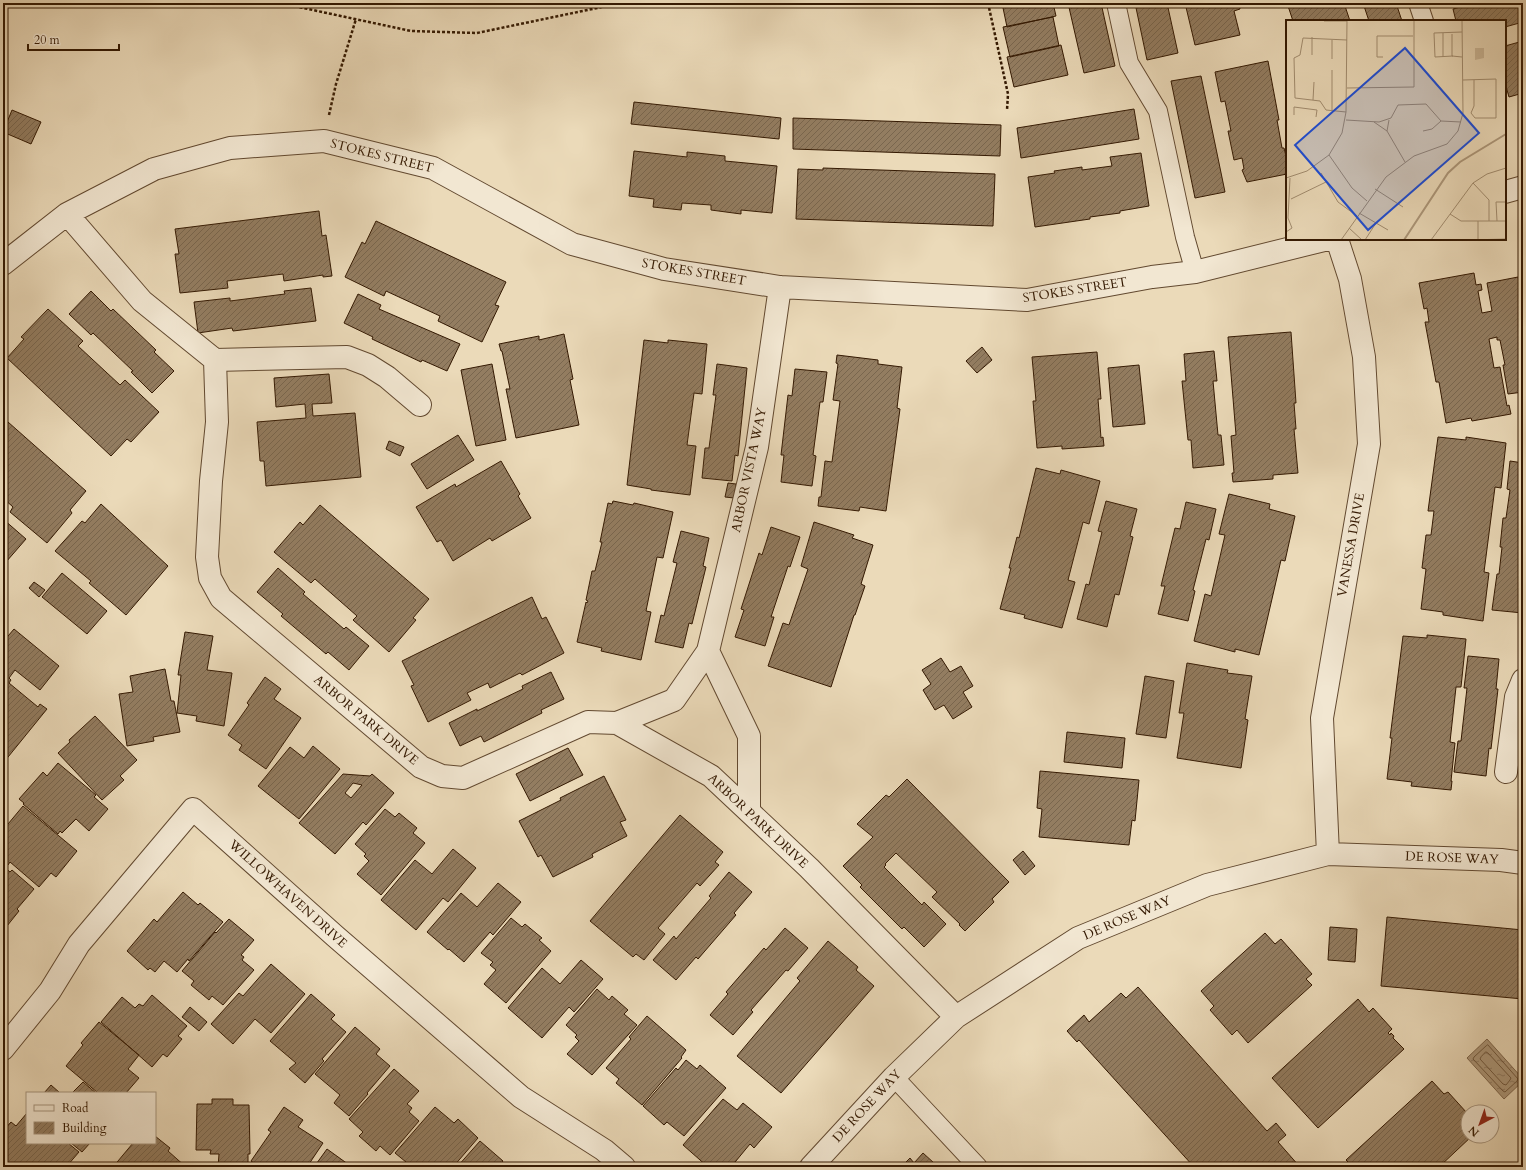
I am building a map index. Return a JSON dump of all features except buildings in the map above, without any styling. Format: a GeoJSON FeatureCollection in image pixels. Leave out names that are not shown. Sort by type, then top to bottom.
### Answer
{"type":"FeatureCollection","features":[{"type":"Feature","properties":{"kind":"street","name":"STOKES STREET"},"geometry":{"type":"LineString","coordinates":[[3,264],[68,214],[154,169],[230,148],[324,141],[433,168],[572,244],[664,269],[780,287],[1027,300],[1152,277],[1195,272],[1324,240]]}},
{"type":"Feature","properties":{"kind":"street"},"geometry":{"type":"LineString","coordinates":[[1506,192],[1523,187]]}},
{"type":"Feature","properties":{"kind":"street"},"geometry":{"type":"LineString","coordinates":[[68,214],[142,301],[215,360],[346,357],[368,365],[388,377],[420,405]]}},
{"type":"Feature","properties":{"kind":"street","name":"VANESSA DRIVE"},"geometry":{"type":"LineString","coordinates":[[1328,854],[1322,718],[1369,444],[1364,357],[1350,279],[1337,240]]}},
{"type":"Feature","properties":{"kind":"street","name":"ARBOR VISTA WAY"},"geometry":{"type":"LineString","coordinates":[[617,723],[674,700],[708,651],[757,447],[780,287]]}},
{"type":"Feature","properties":{"kind":"street","name":"ARBOR PARK DRIVE"},"geometry":{"type":"LineString","coordinates":[[215,360],[217,422],[211,481],[207,558],[210,578],[221,598],[421,767],[442,776],[463,778],[588,722],[617,723],[711,776],[809,868],[956,1017]]}},
{"type":"Feature","properties":{"kind":"street"},"geometry":{"type":"LineString","coordinates":[[708,651],[749,736],[748,811]]}},
{"type":"Feature","properties":{"kind":"street"},"geometry":{"type":"LineString","coordinates":[[1506,772],[1516,697],[1523,680]]}},
{"type":"Feature","properties":{"kind":"street","name":"WILLOWHAVEN DRIVE"},"geometry":{"type":"LineString","coordinates":[[3,1049],[50,991],[79,944],[193,809],[335,936],[521,1097],[604,1150],[624,1167]]}},
{"type":"Feature","properties":{"kind":"street","name":"DE ROSE WAY"},"geometry":{"type":"LineString","coordinates":[[811,1167],[894,1077],[956,1017],[1078,938],[1207,885],[1328,854],[1501,860],[1523,863]]}},
{"type":"Feature","properties":{"kind":"lane"},"geometry":{"type":"LineString","coordinates":[[1116,3],[1129,63],[1158,111],[1185,237],[1195,272]]}},
{"type":"Feature","properties":{"kind":"lane"},"geometry":{"type":"LineString","coordinates":[[1418,3],[1424,20]]}},
{"type":"Feature","properties":{"kind":"lane"},"geometry":{"type":"LineString","coordinates":[[894,1077],[978,1167]]}},
{"type":"Feature","properties":{"kind":"path"},"geometry":{"type":"LineString","coordinates":[[280,3],[411,31],[476,33],[621,3]]}},
{"type":"Feature","properties":{"kind":"path"},"geometry":{"type":"LineString","coordinates":[[988,3],[1008,94],[1007,110]]}},
{"type":"Feature","properties":{"kind":"path"},"geometry":{"type":"LineString","coordinates":[[324,141],[336,84],[356,19]]}},
{"type":"Feature","properties":{"kind":"water"},"geometry":{"type":"Polygon","coordinates":[[[1487,1039],[1523,1079],[1523,1081],[1504,1099],[1467,1058],[1487,1039]]]}}]}
